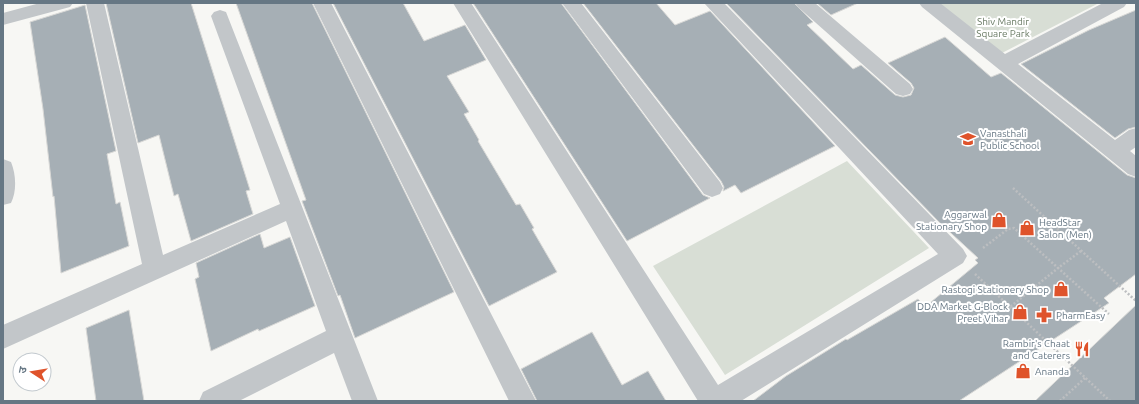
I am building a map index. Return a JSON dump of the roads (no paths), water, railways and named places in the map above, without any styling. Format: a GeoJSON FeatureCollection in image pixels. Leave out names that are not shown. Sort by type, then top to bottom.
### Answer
{"type":"FeatureCollection","features":[{"type":"Feature","properties":{"kind":"street"},"geometry":{"type":"LineString","coordinates":[[3,10],[9,3]]}},
{"type":"Feature","properties":{"kind":"street"},"geometry":{"type":"LineString","coordinates":[[3,19],[64,3]]}},
{"type":"Feature","properties":{"kind":"street"},"geometry":{"type":"LineString","coordinates":[[95,3],[155,270]]}},
{"type":"Feature","properties":{"kind":"street"},"geometry":{"type":"LineString","coordinates":[[322,3],[522,401]]}},
{"type":"Feature","properties":{"kind":"street"},"geometry":{"type":"LineString","coordinates":[[462,3],[713,401]]}},
{"type":"Feature","properties":{"kind":"street"},"geometry":{"type":"LineString","coordinates":[[571,3],[712,188]]}},
{"type":"Feature","properties":{"kind":"street"},"geometry":{"type":"LineString","coordinates":[[713,3],[955,256],[717,401]]}},
{"type":"Feature","properties":{"kind":"street"},"geometry":{"type":"LineString","coordinates":[[804,3],[903,89]]}},
{"type":"Feature","properties":{"kind":"street"},"geometry":{"type":"LineString","coordinates":[[928,3],[1136,168]]}},
{"type":"Feature","properties":{"kind":"street"},"geometry":{"type":"LineString","coordinates":[[1003,63],[1118,3]]}},
{"type":"Feature","properties":{"kind":"street"},"geometry":{"type":"LineString","coordinates":[[220,16],[365,401]]}},
{"type":"Feature","properties":{"kind":"street"},"geometry":{"type":"LineString","coordinates":[[1115,151],[1136,136]]}},
{"type":"Feature","properties":{"kind":"street"},"geometry":{"type":"LineString","coordinates":[[3,168],[3,196]]}},
{"type":"Feature","properties":{"kind":"street"},"geometry":{"type":"LineString","coordinates":[[3,337],[293,208]]}},
{"type":"Feature","properties":{"kind":"street"},"geometry":{"type":"LineString","coordinates":[[212,401],[341,336]]}},
{"type":"Feature","properties":{"kind":"place","name":"Vanasthali Public School"},"geometry":{"type":"Point","coordinates":[968,139]}},
{"type":"Feature","properties":{"kind":"place","name":"Aggarwal Stationary Shop"},"geometry":{"type":"Point","coordinates":[999,220]}},
{"type":"Feature","properties":{"kind":"place","name":"HeadStar Salon (Men)"},"geometry":{"type":"Point","coordinates":[1027,228]}},
{"type":"Feature","properties":{"kind":"place","name":"Rastogi Stationery Shop"},"geometry":{"type":"Point","coordinates":[1061,289]}},
{"type":"Feature","properties":{"kind":"place","name":"DDA Market G-Block Preet Vihar"},"geometry":{"type":"Point","coordinates":[1020,312]}},
{"type":"Feature","properties":{"kind":"place","name":"PharmEasy"},"geometry":{"type":"Point","coordinates":[1044,315]}},
{"type":"Feature","properties":{"kind":"place","name":"Rambir's Chaat and Caterers"},"geometry":{"type":"Point","coordinates":[1082,349]}},
{"type":"Feature","properties":{"kind":"place","name":"Ananda"},"geometry":{"type":"Point","coordinates":[1023,371]}},
{"type":"Feature","properties":{"kind":"park label","name":"Shiv Mandir Square Park"},"geometry":{"type":"Point","coordinates":[1003,26]}}]}
